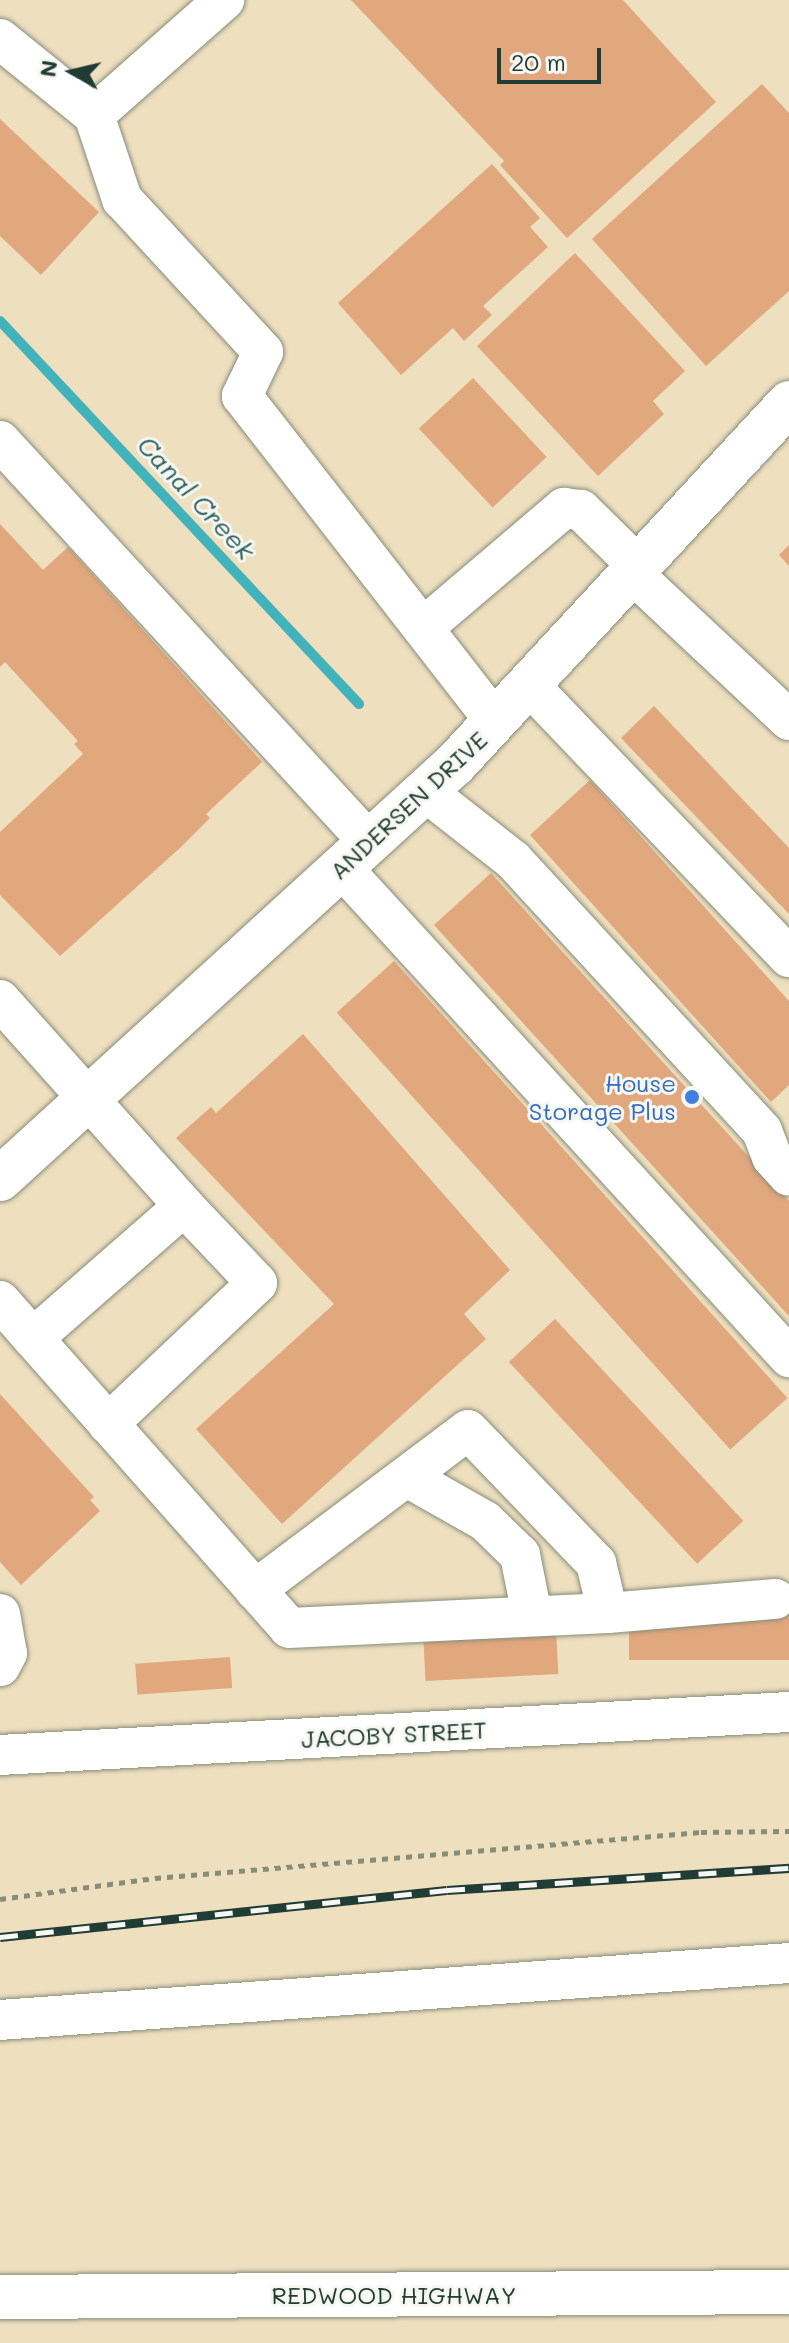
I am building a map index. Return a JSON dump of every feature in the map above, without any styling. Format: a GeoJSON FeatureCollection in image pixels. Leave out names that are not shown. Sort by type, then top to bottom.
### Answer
{"type":"FeatureCollection","features":[{"type":"Feature","properties":{"kind":"main road","name":"ANDERSEN DRIVE"},"geometry":{"type":"LineString","coordinates":[[0,1179],[356,855],[496,722],[789,403]]}},
{"type":"Feature","properties":{"kind":"main road","name":"REDWOOD HIGHWAY"},"geometry":{"type":"LineString","coordinates":[[0,2297],[789,2292]]}},
{"type":"Feature","properties":{"kind":"street"},"geometry":{"type":"LineString","coordinates":[[94,115],[224,0]]}},
{"type":"Feature","properties":{"kind":"street"},"geometry":{"type":"LineString","coordinates":[[0,39],[94,115],[122,199],[263,352],[242,396],[415,614],[496,722]]}},
{"type":"Feature","properties":{"kind":"street"},"geometry":{"type":"LineString","coordinates":[[0,441],[789,1357]]}},
{"type":"Feature","properties":{"kind":"street"},"geometry":{"type":"LineString","coordinates":[[415,614],[564,508],[581,510],[636,570],[789,720]]}},
{"type":"Feature","properties":{"kind":"street"},"geometry":{"type":"LineString","coordinates":[[530,686],[789,957]]}},
{"type":"Feature","properties":{"kind":"street"},"geometry":{"type":"LineString","coordinates":[[425,791],[513,860],[775,1120],[772,1157],[789,1176]]}},
{"type":"Feature","properties":{"kind":"street"},"geometry":{"type":"LineString","coordinates":[[0,1000],[257,1283],[108,1424]]}},
{"type":"Feature","properties":{"kind":"street"},"geometry":{"type":"LineString","coordinates":[[33,1338],[184,1206]]}},
{"type":"Feature","properties":{"kind":"street"},"geometry":{"type":"LineString","coordinates":[[0,1301],[289,1628],[608,1613],[775,1599]]}},
{"type":"Feature","properties":{"kind":"street"},"geometry":{"type":"LineString","coordinates":[[255,1590],[409,1478],[468,1430],[596,1563],[608,1613]]}},
{"type":"Feature","properties":{"kind":"street"},"geometry":{"type":"LineString","coordinates":[[409,1478],[485,1521],[520,1555],[532,1615]]}},
{"type":"Feature","properties":{"kind":"street"},"geometry":{"type":"LineString","coordinates":[[0,1614],[7,1653],[0,1666]]}},
{"type":"Feature","properties":{"kind":"street","name":"JACOBY STREET"},"geometry":{"type":"LineString","coordinates":[[0,1755],[789,1712]]}},
{"type":"Feature","properties":{"kind":"street"},"geometry":{"type":"LineString","coordinates":[[0,2020],[789,1963]]}},
{"type":"Feature","properties":{"kind":"path"},"geometry":{"type":"LineString","coordinates":[[0,1899],[171,1876],[701,1832],[789,1831]]}},
{"type":"Feature","properties":{"kind":"building"},"geometry":{"type":"Polygon","coordinates":[[[351,0],[623,0],[716,102],[567,238],[500,165],[504,161],[351,0]]]}},
{"type":"Feature","properties":{"kind":"building"},"geometry":{"type":"Polygon","coordinates":[[[762,84],[789,113],[789,291],[706,366],[592,239],[762,84]]]}},
{"type":"Feature","properties":{"kind":"building"},"geometry":{"type":"Polygon","coordinates":[[[0,119],[99,212],[41,275],[0,236],[0,119]]]}},
{"type":"Feature","properties":{"kind":"building"},"geometry":{"type":"Polygon","coordinates":[[[492,164],[540,218],[530,227],[548,247],[483,306],[492,315],[464,341],[453,328],[401,375],[338,303],[492,164]]]}},
{"type":"Feature","properties":{"kind":"building"},"geometry":{"type":"Polygon","coordinates":[[[575,253],[685,371],[653,401],[664,414],[598,476],[477,346],[575,253]]]}},
{"type":"Feature","properties":{"kind":"building"},"geometry":{"type":"Polygon","coordinates":[[[473,378],[547,457],[493,507],[419,428],[473,378]]]}},
{"type":"Feature","properties":{"kind":"building"},"geometry":{"type":"Polygon","coordinates":[[[0,524],[43,570],[68,547],[262,762],[206,814],[210,818],[181,847],[60,956],[0,895],[0,832],[83,754],[74,744],[78,741],[5,662],[0,667],[0,524]]]}},
{"type":"Feature","properties":{"kind":"building"},"geometry":{"type":"Polygon","coordinates":[[[789,545],[789,566],[779,555],[789,545]]]}},
{"type":"Feature","properties":{"kind":"building"},"geometry":{"type":"Polygon","coordinates":[[[654,706],[789,848],[789,914],[621,738],[654,706]]]}},
{"type":"Feature","properties":{"kind":"building"},"geometry":{"type":"Polygon","coordinates":[[[590,780],[789,1001],[789,1085],[771,1102],[530,835],[590,780]]]}},
{"type":"Feature","properties":{"kind":"building"},"geometry":{"type":"Polygon","coordinates":[[[491,873],[789,1201],[789,1316],[434,925],[491,873]]]}},
{"type":"Feature","properties":{"kind":"building"},"geometry":{"type":"Polygon","coordinates":[[[394,961],[787,1398],[730,1449],[337,1013],[394,961]]]}},
{"type":"Feature","properties":{"kind":"building"},"geometry":{"type":"Polygon","coordinates":[[[303,1034],[510,1270],[464,1314],[486,1339],[282,1524],[196,1429],[334,1304],[176,1138],[211,1107],[216,1113],[303,1034]]]}},
{"type":"Feature","properties":{"kind":"building"},"geometry":{"type":"Polygon","coordinates":[[[555,1319],[743,1521],[697,1564],[509,1362],[555,1319]]]}},
{"type":"Feature","properties":{"kind":"building"},"geometry":{"type":"Polygon","coordinates":[[[0,1394],[94,1497],[90,1500],[100,1511],[21,1585],[0,1562],[0,1394]]]}},
{"type":"Feature","properties":{"kind":"building"},"geometry":{"type":"Polygon","coordinates":[[[629,1613],[789,1613],[789,1660],[629,1660],[629,1613]]]}},
{"type":"Feature","properties":{"kind":"building"},"geometry":{"type":"Polygon","coordinates":[[[556,1629],[558,1674],[426,1681],[423,1636],[556,1629]]]}},
{"type":"Feature","properties":{"kind":"building"},"geometry":{"type":"Polygon","coordinates":[[[230,1657],[232,1688],[137,1695],[135,1664],[230,1657]]]}},
{"type":"Feature","properties":{"kind":"waterway","name":"Canal Creek"},"geometry":{"type":"LineString","coordinates":[[0,321],[359,704]]}},
{"type":"Feature","properties":{"kind":"railway"},"geometry":{"type":"LineString","coordinates":[[0,1937],[447,1890],[789,1868]]}},
{"type":"Feature","properties":{"kind":"place","name":"House Storage Plus"},"geometry":{"type":"Point","coordinates":[692,1097]}}]}
